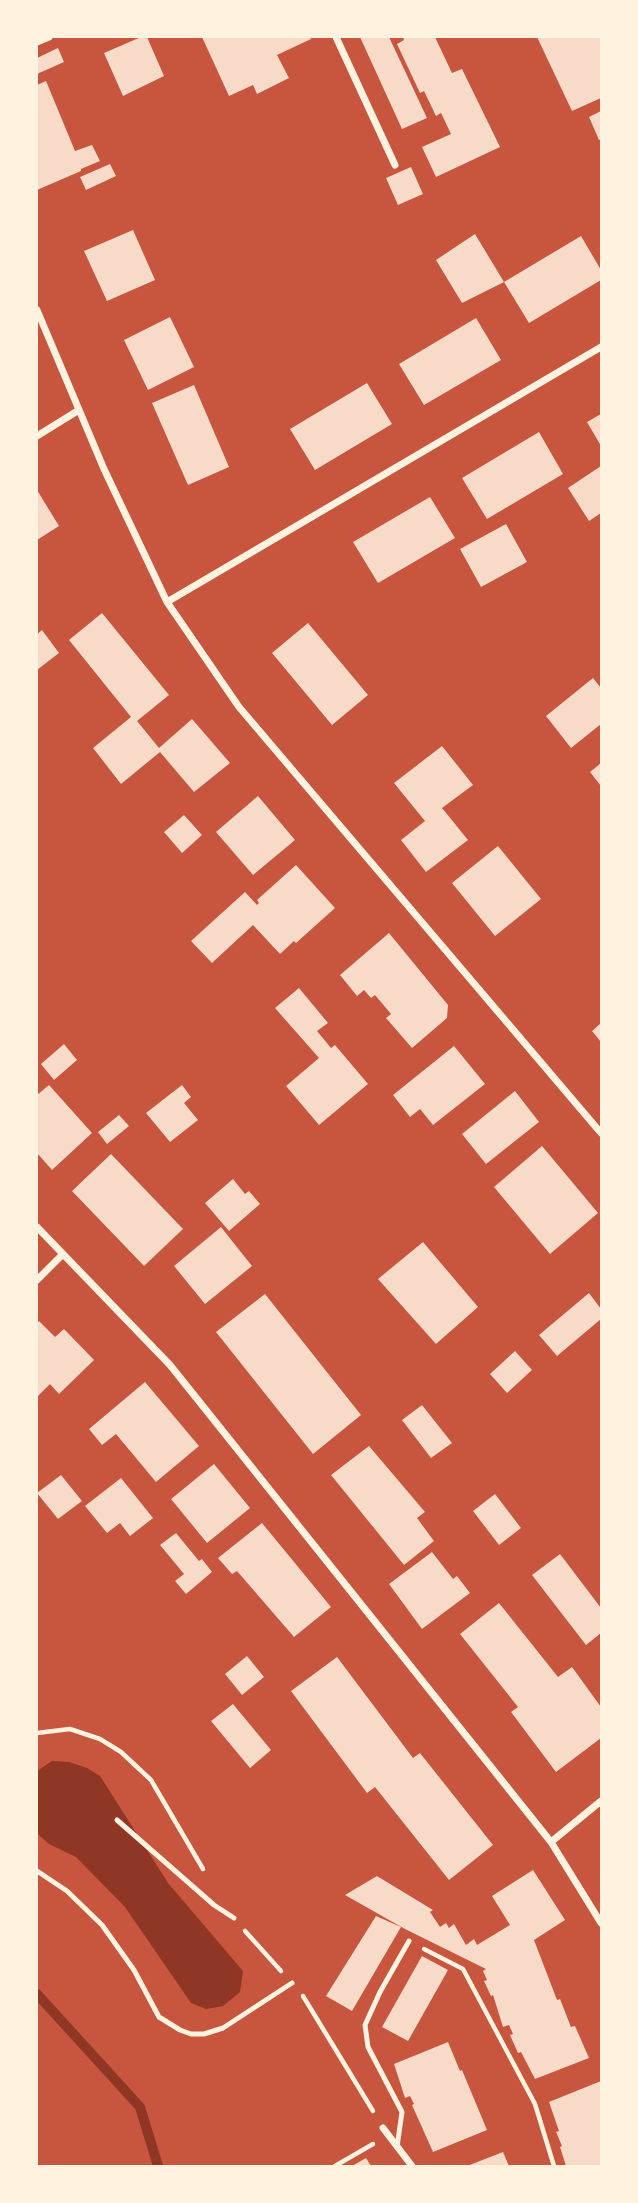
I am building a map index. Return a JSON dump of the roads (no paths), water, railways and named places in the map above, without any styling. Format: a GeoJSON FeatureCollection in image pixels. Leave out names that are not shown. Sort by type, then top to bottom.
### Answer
{"type":"FeatureCollection","features":[{"type":"Feature","properties":{"kind":"street"},"geometry":{"type":"LineString","coordinates":[[37,42],[49,37]]}},
{"type":"Feature","properties":{"kind":"street"},"geometry":{"type":"LineString","coordinates":[[335,37],[395,165]]}},
{"type":"Feature","properties":{"kind":"street"},"geometry":{"type":"LineString","coordinates":[[37,310],[79,410],[167,602],[239,707],[601,1133]]}},
{"type":"Feature","properties":{"kind":"street"},"geometry":{"type":"LineString","coordinates":[[167,602],[601,347]]}},
{"type":"Feature","properties":{"kind":"street"},"geometry":{"type":"LineString","coordinates":[[37,436],[79,410]]}},
{"type":"Feature","properties":{"kind":"street"},"geometry":{"type":"LineString","coordinates":[[37,1227],[170,1365],[551,1842],[601,1923]]}},
{"type":"Feature","properties":{"kind":"street"},"geometry":{"type":"LineString","coordinates":[[37,1280],[63,1254]]}},
{"type":"Feature","properties":{"kind":"street"},"geometry":{"type":"LineString","coordinates":[[551,1842],[601,1801]]}},
{"type":"Feature","properties":{"kind":"street"},"geometry":{"type":"LineString","coordinates":[[383,2128],[412,2166]]}},
{"type":"Feature","properties":{"kind":"lane"},"geometry":{"type":"LineString","coordinates":[[117,1820],[214,1905],[234,1918]]}},
{"type":"Feature","properties":{"kind":"lane"},"geometry":{"type":"LineString","coordinates":[[37,1871],[67,1891],[102,1924],[139,1979],[159,2017],[180,2030],[191,2034],[204,2034],[223,2028],[292,1983]]}},
{"type":"Feature","properties":{"kind":"lane"},"geometry":{"type":"LineString","coordinates":[[397,2147],[402,2112],[368,2047],[365,2025],[409,1941]]}},
{"type":"Feature","properties":{"kind":"waterway"},"geometry":{"type":"LineString","coordinates":[[37,1994],[140,2107],[158,2166]]}}]}
